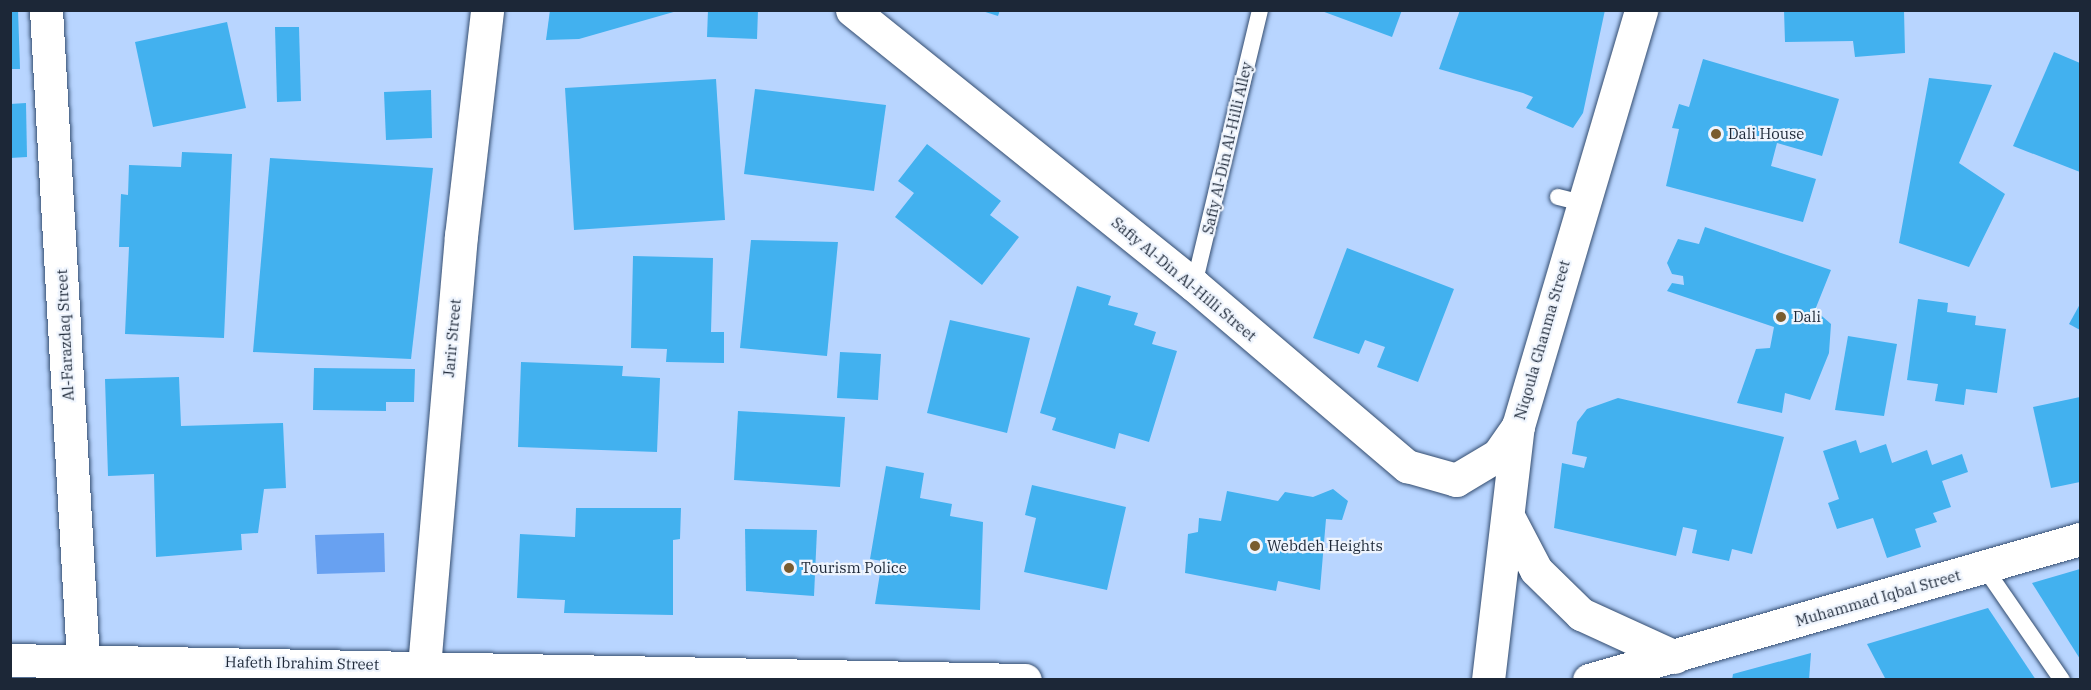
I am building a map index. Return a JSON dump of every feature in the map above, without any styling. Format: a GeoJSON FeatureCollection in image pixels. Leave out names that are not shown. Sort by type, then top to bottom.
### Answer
{"type":"FeatureCollection","features":[{"type":"Feature","properties":{"kind":"street","name":"Al-Farazdaq Street"},"geometry":{"type":"LineString","coordinates":[[46,10],[83,660]]}},
{"type":"Feature","properties":{"kind":"street","name":"Jarir Street"},"geometry":{"type":"LineString","coordinates":[[424,667],[461,236],[487,10]]}},
{"type":"Feature","properties":{"kind":"street","name":"Safiy Al-Din Al-Hilli Street"},"geometry":{"type":"LineString","coordinates":[[852,10],[1194,285],[1407,466],[1432,477],[1456,480],[1475,473],[1498,455],[1518,426]]}},
{"type":"Feature","properties":{"kind":"street","name":"Niqoula Ghanma Street"},"geometry":{"type":"LineString","coordinates":[[1488,680],[1510,520],[1518,426],[1570,200],[1641,10]]}},
{"type":"Feature","properties":{"kind":"street"},"geometry":{"type":"LineString","coordinates":[[1510,520],[1536,570],[1581,614],[1675,657]]}},
{"type":"Feature","properties":{"kind":"street","name":"Muhammad Iqbal Street"},"geometry":{"type":"LineString","coordinates":[[1589,680],[2080,539]]}},
{"type":"Feature","properties":{"kind":"street","name":"Hafeth Ibrahim Street"},"geometry":{"type":"LineString","coordinates":[[10,660],[1025,680]]}},
{"type":"Feature","properties":{"kind":"lane","name":"Safiy Al-Din Al-Hilli Alley"},"geometry":{"type":"LineString","coordinates":[[1194,285],[1260,10]]}},
{"type":"Feature","properties":{"kind":"lane"},"geometry":{"type":"LineString","coordinates":[[1984,567],[2062,680]]}},
{"type":"Feature","properties":{"kind":"water"},"geometry":{"type":"Polygon","coordinates":[[[384,533],[385,572],[317,574],[315,535],[384,533]]]}},
{"type":"Feature","properties":{"kind":"building"},"geometry":{"type":"Polygon","coordinates":[[[10,10],[18,10],[20,69],[10,69],[10,10]]]}},
{"type":"Feature","properties":{"kind":"building"},"geometry":{"type":"Polygon","coordinates":[[[550,10],[677,11],[579,39],[546,40],[550,10]]]}},
{"type":"Feature","properties":{"kind":"building"},"geometry":{"type":"Polygon","coordinates":[[[708,10],[758,10],[757,39],[707,37],[708,10]]]}},
{"type":"Feature","properties":{"kind":"building"},"geometry":{"type":"Polygon","coordinates":[[[979,10],[1000,10],[998,16],[979,10]]]}},
{"type":"Feature","properties":{"kind":"building"},"geometry":{"type":"Polygon","coordinates":[[[1319,10],[1402,10],[1392,37],[1319,10]]]}},
{"type":"Feature","properties":{"kind":"building"},"geometry":{"type":"Polygon","coordinates":[[[1460,10],[1605,10],[1583,113],[1573,128],[1526,108],[1533,97],[1439,69],[1460,10]]]}},
{"type":"Feature","properties":{"kind":"building"},"geometry":{"type":"Polygon","coordinates":[[[1784,10],[1904,10],[1905,53],[1855,57],[1853,41],[1785,42],[1784,10]]]}},
{"type":"Feature","properties":{"kind":"building"},"geometry":{"type":"Polygon","coordinates":[[[227,22],[246,108],[153,127],[135,42],[227,22]]]}},
{"type":"Feature","properties":{"kind":"building"},"geometry":{"type":"Polygon","coordinates":[[[275,27],[299,27],[301,101],[277,102],[275,27]]]}},
{"type":"Feature","properties":{"kind":"building"},"geometry":{"type":"Polygon","coordinates":[[[2054,52],[2080,63],[2080,172],[2013,146],[2054,52]]]}},
{"type":"Feature","properties":{"kind":"building"},"geometry":{"type":"Polygon","coordinates":[[[1703,59],[1839,99],[1822,156],[1777,143],[1771,166],[1816,179],[1803,222],[1666,186],[1679,129],[1672,128],[1679,104],[1689,107],[1703,59]]]}},
{"type":"Feature","properties":{"kind":"building"},"geometry":{"type":"Polygon","coordinates":[[[1929,78],[1992,85],[1959,163],[2005,194],[1969,267],[1899,243],[1929,78]]]}},
{"type":"Feature","properties":{"kind":"building"},"geometry":{"type":"Polygon","coordinates":[[[716,79],[725,220],[574,230],[565,88],[716,79]]]}},
{"type":"Feature","properties":{"kind":"building"},"geometry":{"type":"Polygon","coordinates":[[[755,89],[886,105],[874,191],[744,174],[755,89]]]}},
{"type":"Feature","properties":{"kind":"building"},"geometry":{"type":"Polygon","coordinates":[[[431,90],[432,138],[386,140],[384,92],[431,90]]]}},
{"type":"Feature","properties":{"kind":"building"},"geometry":{"type":"Polygon","coordinates":[[[26,103],[27,157],[10,158],[10,104],[26,103]]]}},
{"type":"Feature","properties":{"kind":"building"},"geometry":{"type":"Polygon","coordinates":[[[927,144],[1001,201],[990,215],[1019,237],[982,285],[895,217],[914,193],[898,181],[927,144]]]}},
{"type":"Feature","properties":{"kind":"building"},"geometry":{"type":"Polygon","coordinates":[[[182,152],[232,154],[224,338],[125,334],[129,247],[119,247],[121,194],[128,195],[129,165],[181,167],[182,152]]]}},
{"type":"Feature","properties":{"kind":"building"},"geometry":{"type":"Polygon","coordinates":[[[270,158],[433,168],[411,359],[253,352],[270,158]]]}},
{"type":"Feature","properties":{"kind":"building","name":"Dali"},"geometry":{"type":"Polygon","coordinates":[[[1705,227],[1831,270],[1815,310],[1831,324],[1829,353],[1810,400],[1785,393],[1782,413],[1737,403],[1756,349],[1770,348],[1774,327],[1667,291],[1672,283],[1684,285],[1683,276],[1672,274],[1667,263],[1678,239],[1699,244],[1705,227]]]}},
{"type":"Feature","properties":{"kind":"building"},"geometry":{"type":"Polygon","coordinates":[[[751,240],[838,242],[827,356],[740,348],[751,240]]]}},
{"type":"Feature","properties":{"kind":"building"},"geometry":{"type":"Polygon","coordinates":[[[1347,248],[1454,289],[1418,382],[1377,367],[1385,347],[1365,340],[1359,354],[1313,338],[1347,248]]]}},
{"type":"Feature","properties":{"kind":"building"},"geometry":{"type":"Polygon","coordinates":[[[633,256],[713,258],[711,332],[724,332],[724,363],[666,362],[667,349],[631,348],[633,256]]]}},
{"type":"Feature","properties":{"kind":"building"},"geometry":{"type":"Polygon","coordinates":[[[1077,286],[1111,296],[1108,305],[1138,313],[1134,325],[1156,332],[1152,344],[1177,351],[1149,442],[1119,433],[1115,449],[1052,430],[1056,418],[1040,413],[1077,286]]]}},
{"type":"Feature","properties":{"kind":"building"},"geometry":{"type":"Polygon","coordinates":[[[1918,299],[1948,303],[1947,312],[1976,316],[1975,325],[2006,329],[1997,393],[1966,389],[1964,405],[1935,401],[1938,384],[1907,380],[1918,299]]]}},
{"type":"Feature","properties":{"kind":"building"},"geometry":{"type":"Polygon","coordinates":[[[2080,304],[2080,330],[2069,324],[2080,304]]]}},
{"type":"Feature","properties":{"kind":"building"},"geometry":{"type":"Polygon","coordinates":[[[950,320],[1030,338],[1007,433],[927,413],[950,320]]]}},
{"type":"Feature","properties":{"kind":"building"},"geometry":{"type":"Polygon","coordinates":[[[1848,336],[1897,344],[1884,416],[1835,410],[1848,336]]]}},
{"type":"Feature","properties":{"kind":"building"},"geometry":{"type":"Polygon","coordinates":[[[840,352],[881,354],[878,400],[837,398],[840,352]]]}},
{"type":"Feature","properties":{"kind":"building"},"geometry":{"type":"Polygon","coordinates":[[[521,362],[623,366],[622,376],[660,378],[657,452],[518,447],[521,362]]]}},
{"type":"Feature","properties":{"kind":"building"},"geometry":{"type":"Polygon","coordinates":[[[314,368],[415,369],[414,402],[386,402],[386,411],[313,410],[314,368]]]}},
{"type":"Feature","properties":{"kind":"building"},"geometry":{"type":"Polygon","coordinates":[[[179,377],[181,426],[283,423],[286,488],[264,489],[258,533],[241,534],[242,550],[156,557],[154,474],[108,476],[105,379],[179,377]]]}},
{"type":"Feature","properties":{"kind":"building"},"geometry":{"type":"Polygon","coordinates":[[[2080,397],[2080,482],[2051,488],[2033,407],[2080,397]]]}},
{"type":"Feature","properties":{"kind":"building"},"geometry":{"type":"Polygon","coordinates":[[[1618,398],[1784,437],[1752,554],[1732,549],[1729,561],[1692,553],[1697,530],[1683,527],[1676,556],[1554,528],[1562,463],[1584,468],[1587,457],[1572,454],[1577,422],[1587,409],[1618,398]]]}},
{"type":"Feature","properties":{"kind":"building"},"geometry":{"type":"Polygon","coordinates":[[[738,411],[845,417],[840,487],[734,480],[738,411]]]}},
{"type":"Feature","properties":{"kind":"building"},"geometry":{"type":"Polygon","coordinates":[[[1856,440],[1860,453],[1886,444],[1892,463],[1927,450],[1932,465],[1962,454],[1968,472],[1942,481],[1951,507],[1933,513],[1937,522],[1915,529],[1921,547],[1887,558],[1873,518],[1837,529],[1828,503],[1839,499],[1823,451],[1856,440]]]}},
{"type":"Feature","properties":{"kind":"building"},"geometry":{"type":"Polygon","coordinates":[[[886,466],[924,473],[920,498],[952,504],[950,516],[983,522],[980,610],[875,604],[882,561],[870,559],[886,466]]]}},
{"type":"Feature","properties":{"kind":"building"},"geometry":{"type":"Polygon","coordinates":[[[1032,485],[1126,507],[1107,590],[1024,572],[1036,518],[1025,515],[1032,485]]]}},
{"type":"Feature","properties":{"kind":"building","name":"Webdeh Heights"},"geometry":{"type":"Polygon","coordinates":[[[1333,489],[1348,501],[1342,520],[1326,519],[1320,590],[1278,581],[1276,591],[1185,573],[1188,534],[1198,532],[1199,518],[1221,521],[1227,491],[1278,501],[1285,492],[1313,497],[1333,489]]]}},
{"type":"Feature","properties":{"kind":"building"},"geometry":{"type":"Polygon","coordinates":[[[576,508],[681,508],[680,539],[673,540],[673,615],[564,613],[565,600],[517,598],[520,534],[575,537],[576,508]]]}},
{"type":"Feature","properties":{"kind":"building"},"geometry":{"type":"Polygon","coordinates":[[[745,529],[817,530],[814,596],[746,591],[745,529]]]}},
{"type":"Feature","properties":{"kind":"building"},"geometry":{"type":"Polygon","coordinates":[[[2080,569],[2080,659],[2032,583],[2080,569]]]}},
{"type":"Feature","properties":{"kind":"building"},"geometry":{"type":"Polygon","coordinates":[[[1988,608],[2036,680],[1886,680],[1867,644],[1988,608]]]}},
{"type":"Feature","properties":{"kind":"building"},"geometry":{"type":"Polygon","coordinates":[[[1811,653],[1809,680],[1732,680],[1733,674],[1811,653]]]}},
{"type":"Feature","properties":{"kind":"place","name":"Dali House"},"geometry":{"type":"Point","coordinates":[1716,134]}},
{"type":"Feature","properties":{"kind":"place","name":"Dali"},"geometry":{"type":"Point","coordinates":[1781,317]}},
{"type":"Feature","properties":{"kind":"place","name":"Webdeh Heights"},"geometry":{"type":"Point","coordinates":[1255,546]}},
{"type":"Feature","properties":{"kind":"place","name":"Tourism Police"},"geometry":{"type":"Point","coordinates":[789,568]}}]}
